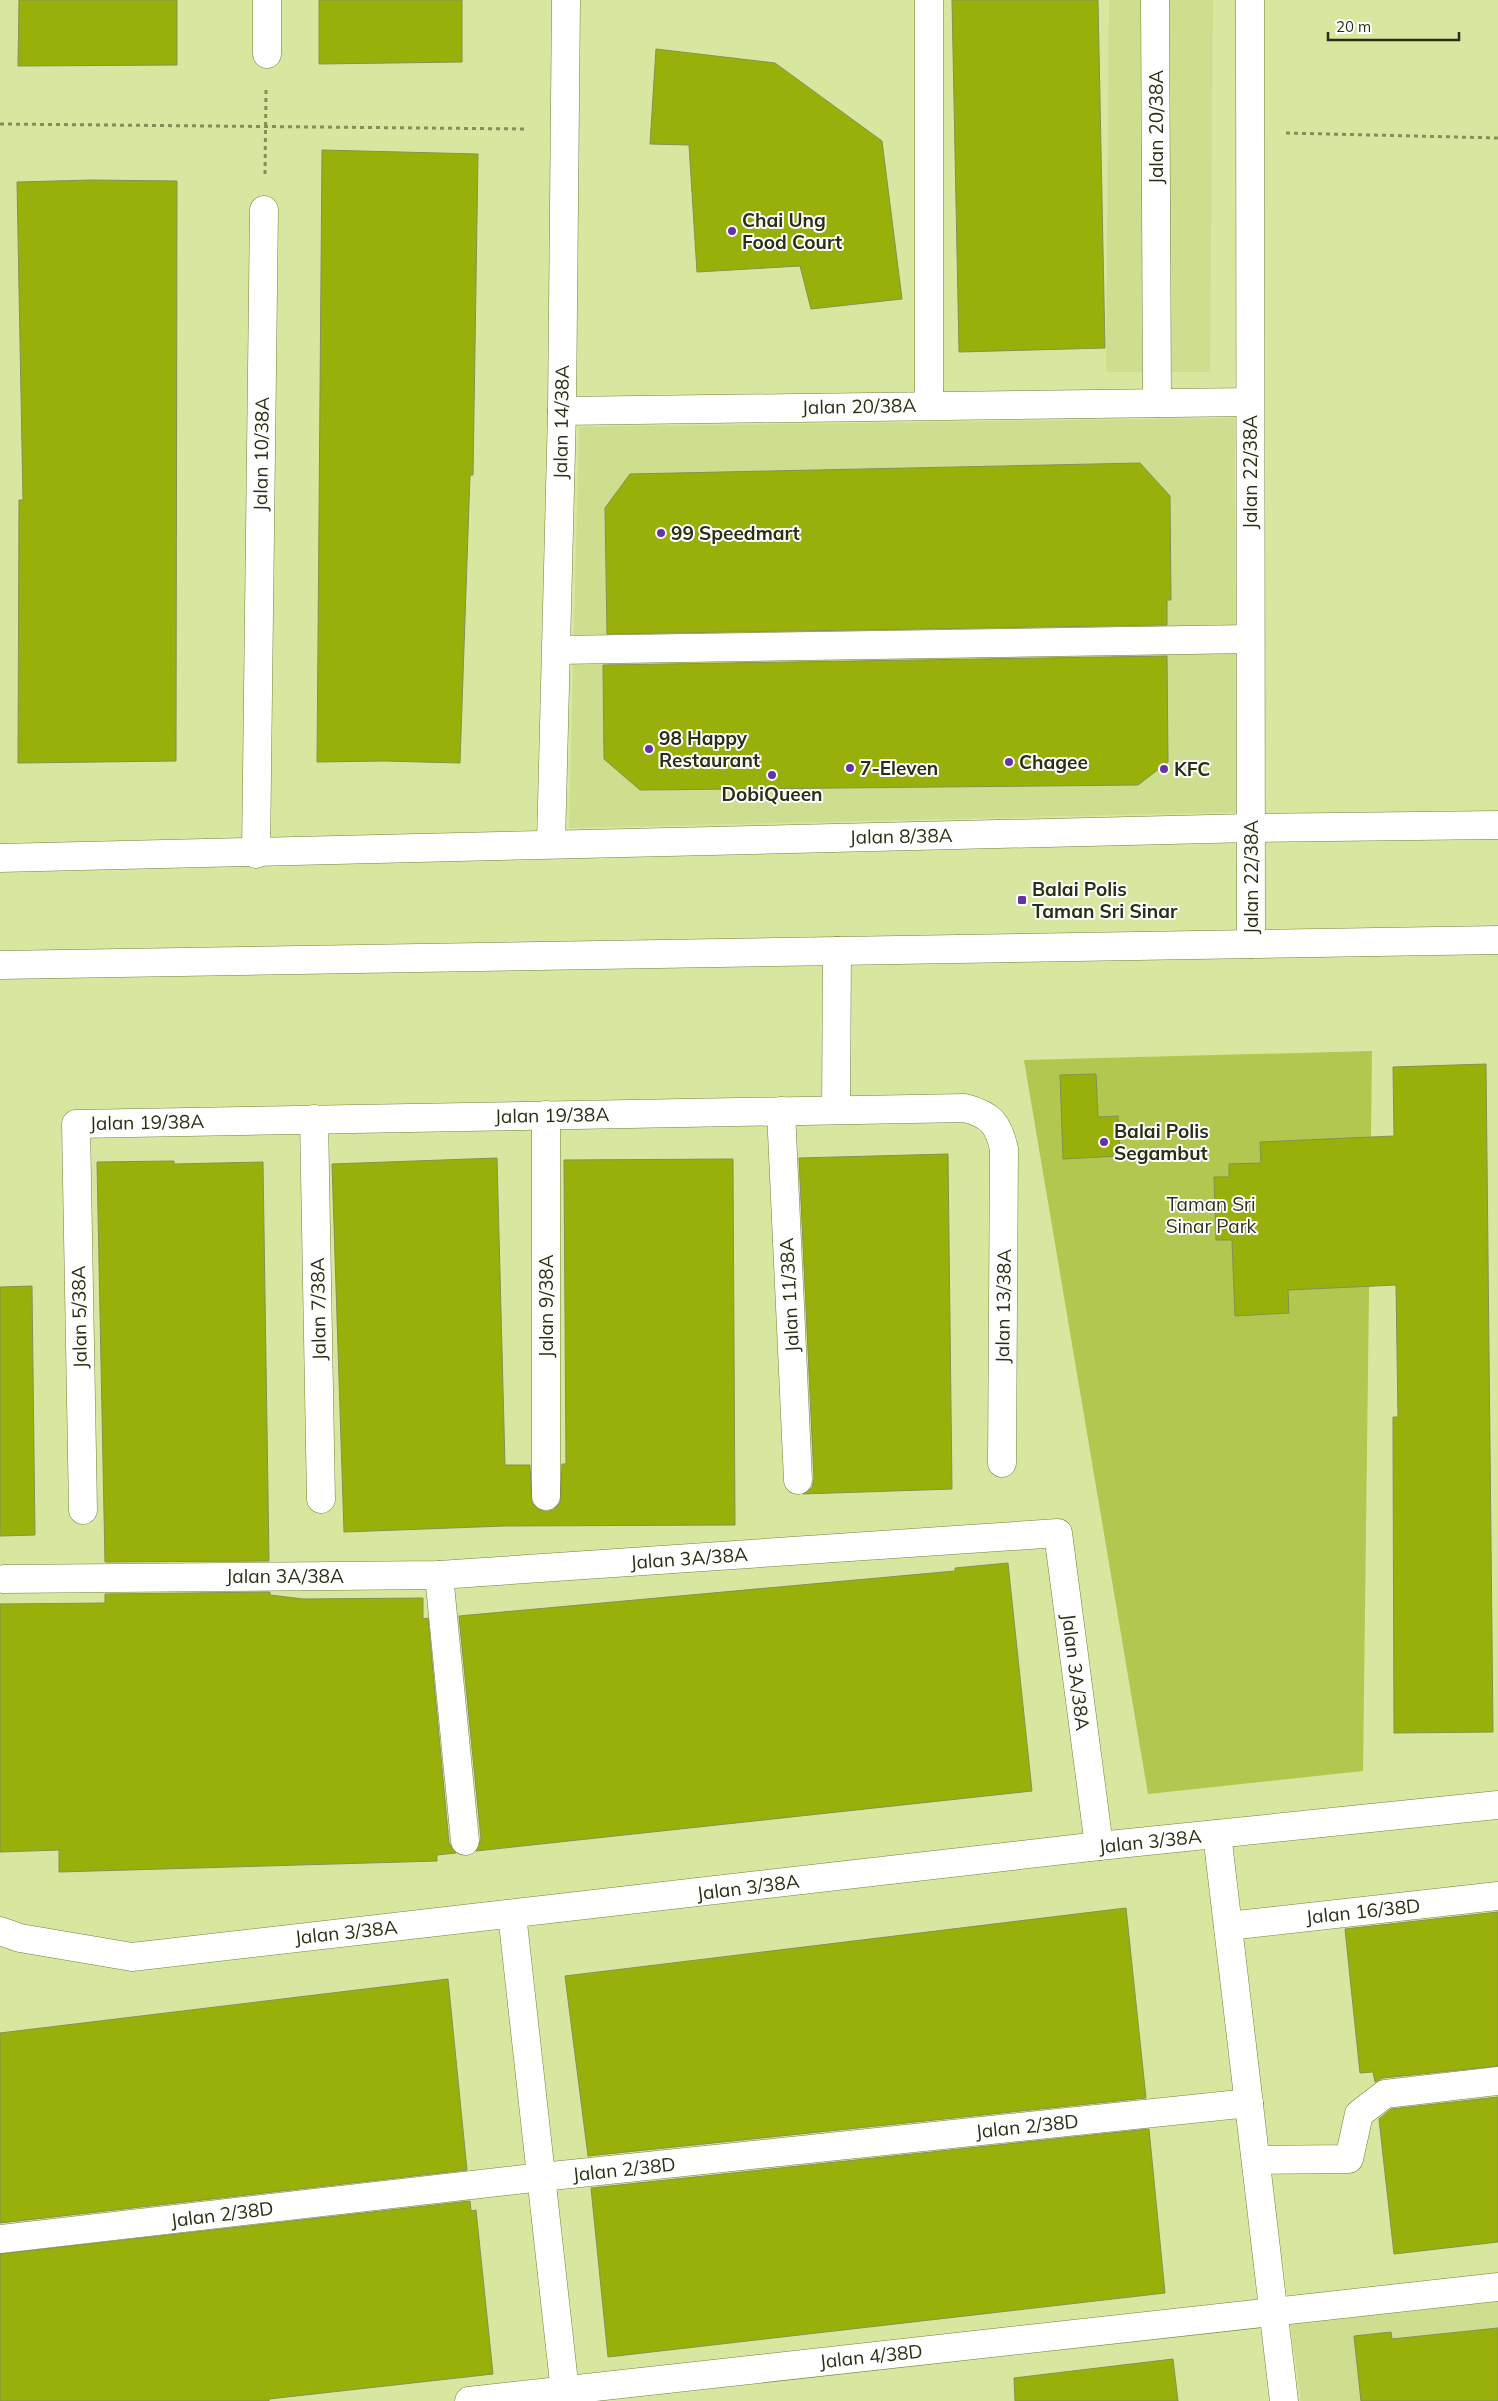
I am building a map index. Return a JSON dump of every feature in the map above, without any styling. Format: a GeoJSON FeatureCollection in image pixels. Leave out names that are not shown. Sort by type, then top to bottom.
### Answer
{"type":"FeatureCollection","features":[{"type":"Feature","properties":{"kind":"street"},"geometry":{"type":"LineString","coordinates":[[267,0],[267,54]]}},
{"type":"Feature","properties":{"kind":"street","name":"Jalan 14/38A"},"geometry":{"type":"LineString","coordinates":[[551,844],[562,411],[566,0]]}},
{"type":"Feature","properties":{"kind":"street"},"geometry":{"type":"LineString","coordinates":[[929,0],[929,406]]}},
{"type":"Feature","properties":{"kind":"street","name":"Jalan 20/38A"},"geometry":{"type":"LineString","coordinates":[[1156,0],[1157,403]]}},
{"type":"Feature","properties":{"kind":"street","name":"Jalan 22/38A"},"geometry":{"type":"LineString","coordinates":[[1250,0],[1251,944]]}},
{"type":"Feature","properties":{"kind":"street","name":"Jalan 10/38A"},"geometry":{"type":"LineString","coordinates":[[256,854],[264,210]]}},
{"type":"Feature","properties":{"kind":"street","name":"Jalan 20/38A"},"geometry":{"type":"LineString","coordinates":[[562,411],[1250,402]]}},
{"type":"Feature","properties":{"kind":"street"},"geometry":{"type":"LineString","coordinates":[[557,650],[1250,639]]}},
{"type":"Feature","properties":{"kind":"street","name":"Jalan 8/38A"},"geometry":{"type":"LineString","coordinates":[[0,858],[256,854],[551,844],[1250,828],[1498,825]]}},
{"type":"Feature","properties":{"kind":"street"},"geometry":{"type":"LineString","coordinates":[[0,965],[1498,940]]}},
{"type":"Feature","properties":{"kind":"street"},"geometry":{"type":"LineString","coordinates":[[836,1110],[837,951]]}},
{"type":"Feature","properties":{"kind":"street","name":"Jalan 19/38A"},"geometry":{"type":"LineString","coordinates":[[76,1124],[966,1108],[981,1112],[994,1121],[1001,1134],[1004,1149]]}},
{"type":"Feature","properties":{"kind":"street","name":"Jalan 11/38A"},"geometry":{"type":"LineString","coordinates":[[781,1111],[798,1480]]}},
{"type":"Feature","properties":{"kind":"street","name":"Jalan 9/38A"},"geometry":{"type":"LineString","coordinates":[[546,1115],[546,1496]]}},
{"type":"Feature","properties":{"kind":"street","name":"Jalan 7/38A"},"geometry":{"type":"LineString","coordinates":[[314,1119],[321,1499]]}},
{"type":"Feature","properties":{"kind":"street","name":"Jalan 5/38A"},"geometry":{"type":"LineString","coordinates":[[76,1124],[83,1510]]}},
{"type":"Feature","properties":{"kind":"street","name":"Jalan 13/38A"},"geometry":{"type":"LineString","coordinates":[[1002,1463],[1004,1149]]}},
{"type":"Feature","properties":{"kind":"street","name":"Jalan 3A/38A"},"geometry":{"type":"LineString","coordinates":[[4,1579],[439,1575],[1058,1533],[1099,1846]]}},
{"type":"Feature","properties":{"kind":"street"},"geometry":{"type":"LineString","coordinates":[[439,1575],[465,1841]]}},
{"type":"Feature","properties":{"kind":"street","name":"Jalan 3/38A"},"geometry":{"type":"LineString","coordinates":[[0,1932],[20,1938],[132,1957],[1099,1846],[1498,1805]]}},
{"type":"Feature","properties":{"kind":"street"},"geometry":{"type":"LineString","coordinates":[[1217,1834],[1284,2401]]}},
{"type":"Feature","properties":{"kind":"street","name":"Jalan 16/38D"},"geometry":{"type":"LineString","coordinates":[[1228,1926],[1498,1896]]}},
{"type":"Feature","properties":{"kind":"street"},"geometry":{"type":"LineString","coordinates":[[512,1914],[566,2396]]}},
{"type":"Feature","properties":{"kind":"street"},"geometry":{"type":"LineString","coordinates":[[1256,2160],[1349,2160],[1359,2114],[1385,2094],[1498,2081]]}},
{"type":"Feature","properties":{"kind":"street","name":"Jalan 2/38D"},"geometry":{"type":"LineString","coordinates":[[0,2239],[542,2178],[1249,2103]]}},
{"type":"Feature","properties":{"kind":"street","name":"Jalan 4/38D"},"geometry":{"type":"LineString","coordinates":[[469,2401],[566,2396],[1273,2311],[1498,2287]]}},
{"type":"Feature","properties":{"kind":"path"},"geometry":{"type":"LineString","coordinates":[[264,210],[267,54]]}},
{"type":"Feature","properties":{"kind":"path"},"geometry":{"type":"LineString","coordinates":[[0,124],[266,128],[565,129]]}},
{"type":"Feature","properties":{"kind":"path"},"geometry":{"type":"LineString","coordinates":[[1250,132],[1498,138]]}},
{"type":"Feature","properties":{"kind":"shaded area"},"geometry":{"type":"Polygon","coordinates":[[[1109,0],[1213,0],[1210,372],[1106,372],[1109,0]]]}},
{"type":"Feature","properties":{"kind":"shaded area"},"geometry":{"type":"Polygon","coordinates":[[[1235,418],[1236,812],[569,828],[579,427],[1235,418]]]}},
{"type":"Feature","properties":{"kind":"shaded area"},"geometry":{"type":"Polygon","coordinates":[[[1498,2299],[1498,2401],[1301,2401],[1290,2321],[1498,2299]]]}},
{"type":"Feature","properties":{"kind":"green space","name":"Taman Sri Sinar Park"},"geometry":{"type":"Polygon","coordinates":[[[1372,1051],[1363,1771],[1148,1794],[1024,1060],[1372,1051]]]}},
{"type":"Feature","properties":{"kind":"building"},"geometry":{"type":"Polygon","coordinates":[[[19,0],[177,0],[177,65],[18,66],[19,0]]]}},
{"type":"Feature","properties":{"kind":"building"},"geometry":{"type":"Polygon","coordinates":[[[319,0],[462,0],[462,62],[319,64],[319,0]]]}},
{"type":"Feature","properties":{"kind":"building"},"geometry":{"type":"Polygon","coordinates":[[[952,0],[1098,0],[1105,348],[959,352],[952,0]]]}},
{"type":"Feature","properties":{"kind":"building"},"geometry":{"type":"Polygon","coordinates":[[[656,49],[775,63],[882,141],[902,299],[811,309],[800,266],[697,272],[689,145],[650,144],[656,49]]]}},
{"type":"Feature","properties":{"kind":"building"},"geometry":{"type":"Polygon","coordinates":[[[322,150],[478,154],[473,475],[470,475],[460,763],[317,762],[322,150]]]}},
{"type":"Feature","properties":{"kind":"building"},"geometry":{"type":"Polygon","coordinates":[[[92,180],[177,181],[176,761],[18,763],[19,500],[23,500],[17,182],[92,180]]]}},
{"type":"Feature","properties":{"kind":"building"},"geometry":{"type":"Polygon","coordinates":[[[1140,463],[1170,496],[1171,600],[1167,600],[1167,625],[607,634],[605,508],[630,474],[1140,463]]]}},
{"type":"Feature","properties":{"kind":"building"},"geometry":{"type":"Polygon","coordinates":[[[1167,656],[1168,762],[1138,785],[640,790],[604,759],[603,665],[1167,656]]]}},
{"type":"Feature","properties":{"kind":"building"},"geometry":{"type":"Polygon","coordinates":[[[1486,1064],[1493,1732],[1394,1733],[1393,1417],[1398,1417],[1396,1285],[1288,1290],[1289,1313],[1235,1316],[1232,1240],[1216,1240],[1214,1177],[1229,1177],[1229,1164],[1261,1163],[1260,1142],[1394,1136],[1393,1067],[1486,1064]]]}},
{"type":"Feature","properties":{"kind":"building"},"geometry":{"type":"Polygon","coordinates":[[[1096,1074],[1098,1117],[1118,1116],[1120,1156],[1063,1159],[1060,1075],[1096,1074]]]}},
{"type":"Feature","properties":{"kind":"building"},"geometry":{"type":"Polygon","coordinates":[[[948,1154],[952,1489],[803,1494],[812,1488],[814,1479],[799,1158],[948,1154]]]}},
{"type":"Feature","properties":{"kind":"building"},"geometry":{"type":"Polygon","coordinates":[[[497,1158],[505,1465],[530,1465],[532,1503],[538,1509],[546,1512],[553,1510],[560,1503],[562,1464],[566,1464],[564,1160],[733,1159],[735,1525],[504,1526],[344,1532],[332,1164],[497,1158]]]}},
{"type":"Feature","properties":{"kind":"building"},"geometry":{"type":"Polygon","coordinates":[[[174,1161],[174,1164],[263,1162],[269,1561],[105,1562],[97,1162],[174,1161]]]}},
{"type":"Feature","properties":{"kind":"building"},"geometry":{"type":"Polygon","coordinates":[[[32,1286],[35,1535],[0,1536],[0,1287],[32,1286]]]}},
{"type":"Feature","properties":{"kind":"building"},"geometry":{"type":"Polygon","coordinates":[[[1008,1563],[1032,1791],[476,1851],[481,1839],[459,1616],[955,1571],[955,1568],[1008,1563]]]}},
{"type":"Feature","properties":{"kind":"building"},"geometry":{"type":"Polygon","coordinates":[[[270,1592],[270,1595],[303,1599],[423,1598],[423,1619],[428,1618],[449,1843],[456,1853],[437,1855],[437,1861],[59,1872],[59,1850],[0,1852],[0,1604],[105,1603],[105,1594],[270,1592]]]}},
{"type":"Feature","properties":{"kind":"building"},"geometry":{"type":"Polygon","coordinates":[[[1126,1908],[1146,2098],[588,2156],[565,1976],[1126,1908]]]}},
{"type":"Feature","properties":{"kind":"building"},"geometry":{"type":"Polygon","coordinates":[[[1498,1912],[1498,2066],[1383,2078],[1375,2082],[1373,2072],[1360,2073],[1345,1929],[1498,1912]]]}},
{"type":"Feature","properties":{"kind":"building"},"geometry":{"type":"Polygon","coordinates":[[[448,1979],[467,2170],[0,2223],[0,2033],[448,1979]]]}},
{"type":"Feature","properties":{"kind":"building"},"geometry":{"type":"Polygon","coordinates":[[[1498,2097],[1498,2242],[1394,2254],[1379,2119],[1391,2109],[1498,2097]]]}},
{"type":"Feature","properties":{"kind":"building"},"geometry":{"type":"Polygon","coordinates":[[[1149,2129],[1165,2293],[608,2357],[591,2188],[1149,2129]]]}},
{"type":"Feature","properties":{"kind":"building"},"geometry":{"type":"Polygon","coordinates":[[[470,2201],[471,2211],[476,2210],[493,2374],[269,2399],[269,2401],[0,2401],[0,2254],[470,2201]]]}},
{"type":"Feature","properties":{"kind":"building"},"geometry":{"type":"Polygon","coordinates":[[[1498,2328],[1498,2401],[1361,2401],[1354,2336],[1391,2332],[1392,2339],[1498,2328]]]}},
{"type":"Feature","properties":{"kind":"building"},"geometry":{"type":"Polygon","coordinates":[[[1173,2359],[1178,2401],[1015,2401],[1014,2378],[1173,2359]]]}},
{"type":"Feature","properties":{"kind":"place","name":"Chai Ung Food Court"},"geometry":{"type":"Point","coordinates":[732,231]}},
{"type":"Feature","properties":{"kind":"place","name":"99 Speedmart"},"geometry":{"type":"Point","coordinates":[661,533]}},
{"type":"Feature","properties":{"kind":"place","name":"98 Happy Restaurant"},"geometry":{"type":"Point","coordinates":[649,749]}},
{"type":"Feature","properties":{"kind":"place","name":"Chagee"},"geometry":{"type":"Point","coordinates":[1009,762]}},
{"type":"Feature","properties":{"kind":"place","name":"7-Eleven"},"geometry":{"type":"Point","coordinates":[850,768]}},
{"type":"Feature","properties":{"kind":"place","name":"KFC"},"geometry":{"type":"Point","coordinates":[1164,769]}},
{"type":"Feature","properties":{"kind":"place","name":"DobiQueen"},"geometry":{"type":"Point","coordinates":[772,775]}},
{"type":"Feature","properties":{"kind":"place","name":"Balai Polis Taman Sri Sinar"},"geometry":{"type":"Point","coordinates":[1022,900]}},
{"type":"Feature","properties":{"kind":"place","name":"Balai Polis Segambut"},"geometry":{"type":"Point","coordinates":[1104,1142]}}]}
